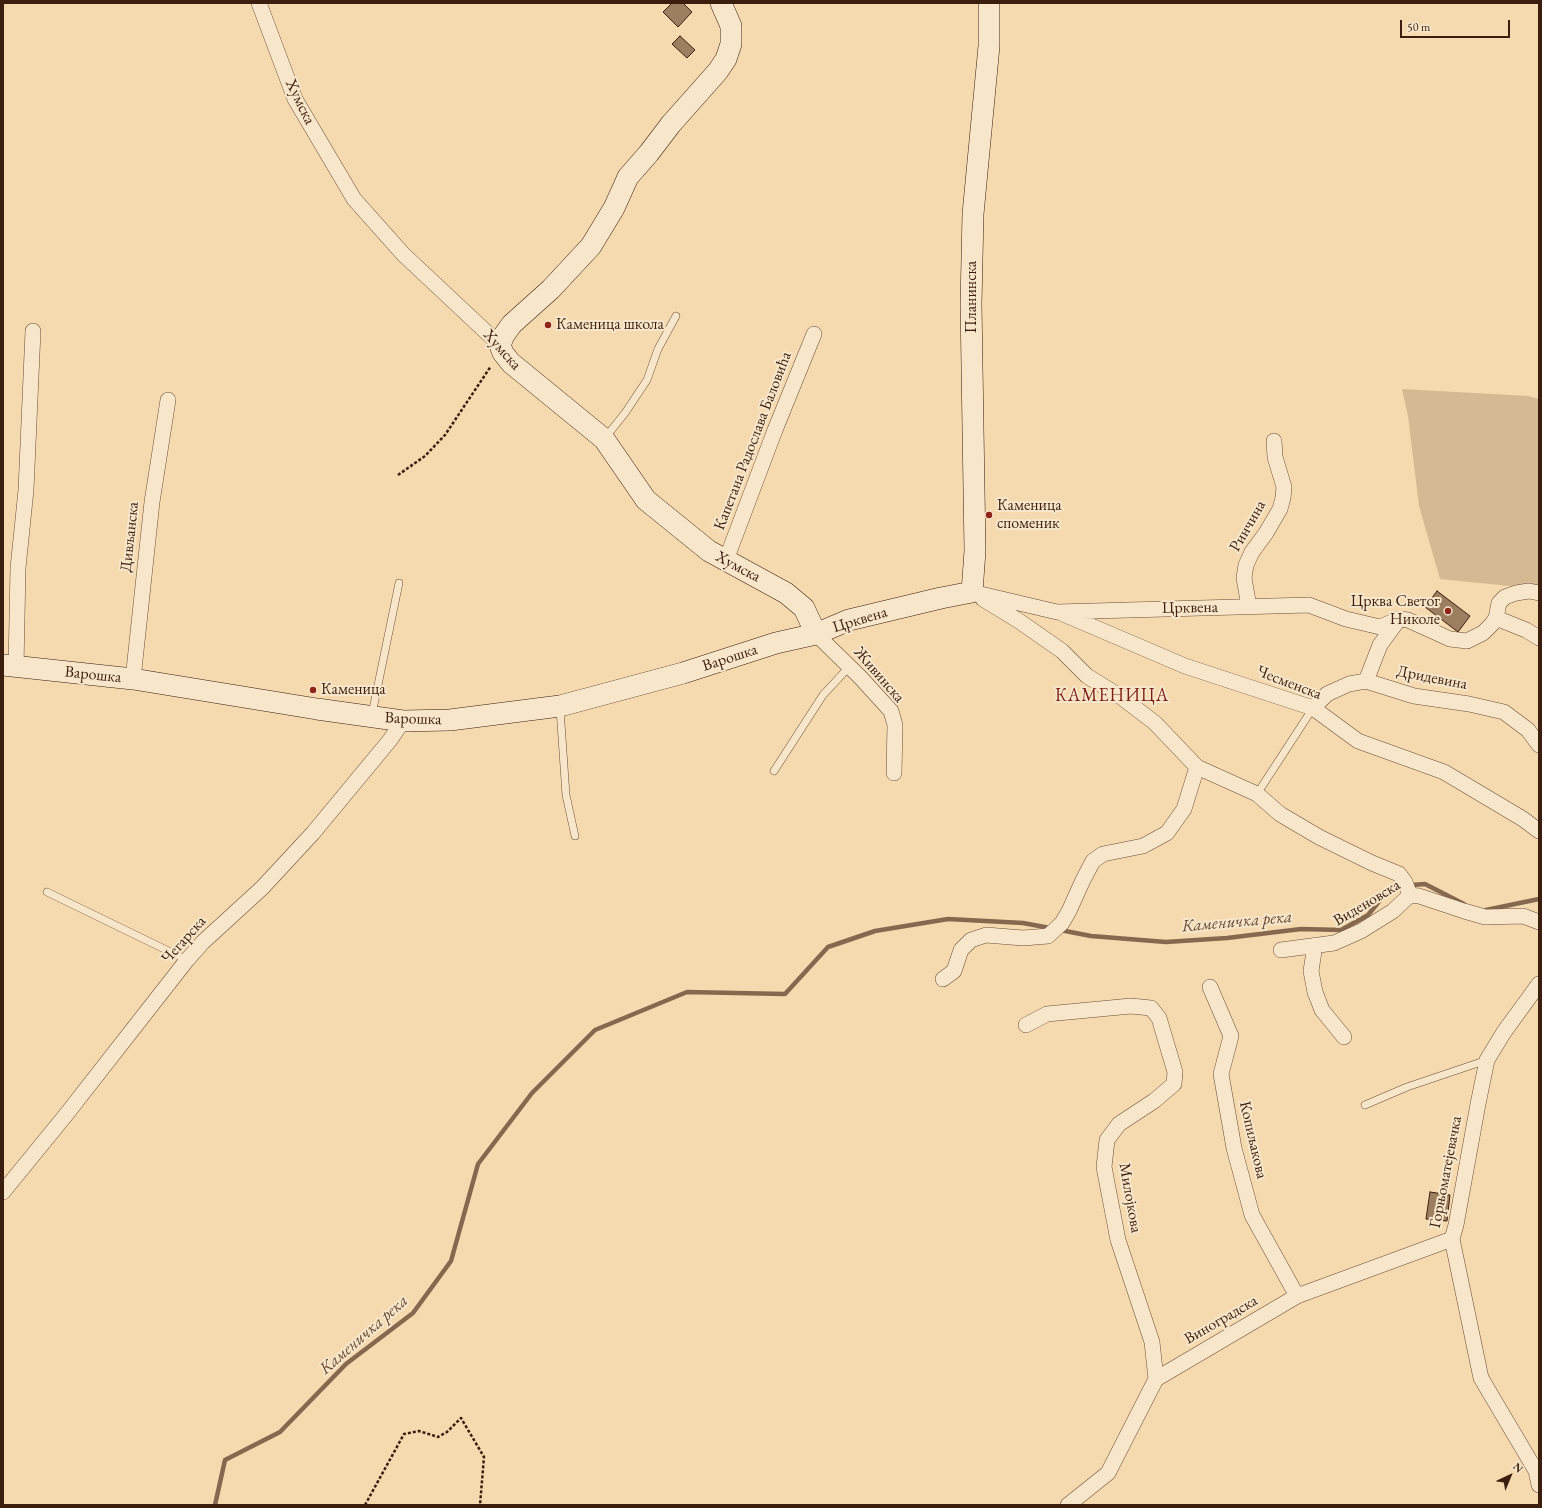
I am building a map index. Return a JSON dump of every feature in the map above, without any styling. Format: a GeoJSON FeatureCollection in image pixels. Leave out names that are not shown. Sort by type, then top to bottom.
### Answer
{"type":"FeatureCollection","features":[{"type":"Feature","properties":{"kind":"street","name":"Хумска"},"geometry":{"type":"LineString","coordinates":[[259,3],[295,99],[354,199],[403,254],[502,349],[511,363],[604,439],[646,500],[709,551],[786,593],[804,608],[816,634]]}},
{"type":"Feature","properties":{"kind":"street"},"geometry":{"type":"LineString","coordinates":[[502,349],[504,335],[512,324],[551,289],[591,246],[614,208],[628,177],[649,153],[670,124],[718,71],[726,59],[731,44],[731,26],[721,3]]}},
{"type":"Feature","properties":{"kind":"street","name":"Планинска"},"geometry":{"type":"LineString","coordinates":[[972,592],[975,551],[971,304],[973,214],[988,46],[990,3]]}},
{"type":"Feature","properties":{"kind":"street"},"geometry":{"type":"LineString","coordinates":[[10,666],[26,490],[33,331]]}},
{"type":"Feature","properties":{"kind":"street","name":"Капетана Радослава Баловића"},"geometry":{"type":"LineString","coordinates":[[726,560],[775,430],[814,334]]}},
{"type":"Feature","properties":{"kind":"street","name":"Дивљанска"},"geometry":{"type":"LineString","coordinates":[[133,679],[152,502],[168,400]]}},
{"type":"Feature","properties":{"kind":"street","name":"Ринчина"},"geometry":{"type":"LineString","coordinates":[[1249,607],[1244,578],[1246,565],[1252,552],[1266,533],[1280,509],[1283,498],[1284,487],[1275,457],[1274,440]]}},
{"type":"Feature","properties":{"kind":"street"},"geometry":{"type":"LineString","coordinates":[[1366,681],[1380,645],[1399,619],[1408,620],[1450,639],[1467,641],[1483,633],[1496,618],[1499,603],[1505,597],[1529,591],[1539,593]]}},
{"type":"Feature","properties":{"kind":"street"},"geometry":{"type":"LineString","coordinates":[[972,592],[1020,621],[1062,651],[1087,676],[1121,697],[1155,723],[1198,767],[1257,794],[1280,814],[1318,838],[1399,874],[1405,882],[1410,895]]}},
{"type":"Feature","properties":{"kind":"street","name":"Црквена"},"geometry":{"type":"LineString","coordinates":[[816,634],[849,620],[972,592],[1057,612],[1309,605],[1346,619],[1380,627],[1399,619]]}},
{"type":"Feature","properties":{"kind":"street","name":"Чесменска"},"geometry":{"type":"LineString","coordinates":[[1057,612],[1185,666],[1312,708],[1358,742],[1444,772],[1523,819],[1539,831]]}},
{"type":"Feature","properties":{"kind":"street"},"geometry":{"type":"LineString","coordinates":[[1496,618],[1526,630],[1539,638]]}},
{"type":"Feature","properties":{"kind":"street","name":"Варошка"},"geometry":{"type":"LineString","coordinates":[[10,666],[133,679],[402,721],[450,720],[560,706],[683,673],[776,643],[816,634]]}},
{"type":"Feature","properties":{"kind":"street","name":"Живинска"},"geometry":{"type":"LineString","coordinates":[[816,634],[891,712],[895,725],[894,773]]}},
{"type":"Feature","properties":{"kind":"street","name":"Дридевина"},"geometry":{"type":"LineString","coordinates":[[1312,708],[1327,694],[1349,684],[1366,681],[1414,696],[1469,704],[1504,712],[1528,730],[1539,745]]}},
{"type":"Feature","properties":{"kind":"street","name":"Чегарска"},"geometry":{"type":"LineString","coordinates":[[3,1192],[65,1116],[187,960],[203,942],[262,888],[313,833],[390,740],[402,721]]}},
{"type":"Feature","properties":{"kind":"street"},"geometry":{"type":"LineString","coordinates":[[942,979],[954,971],[961,950],[971,940],[986,935],[1023,938],[1048,936],[1062,923],[1093,861],[1103,854],[1143,846],[1167,832],[1184,809],[1198,767]]}},
{"type":"Feature","properties":{"kind":"street","name":"Виденовска"},"geometry":{"type":"LineString","coordinates":[[1281,950],[1334,943],[1362,931],[1393,910],[1410,895],[1419,896],[1485,917],[1523,916],[1539,922]]}},
{"type":"Feature","properties":{"kind":"street"},"geometry":{"type":"LineString","coordinates":[[1315,945],[1311,971],[1315,992],[1322,1010],[1344,1037]]}},
{"type":"Feature","properties":{"kind":"street","name":"Горњоматејевачка"},"geometry":{"type":"LineString","coordinates":[[1539,984],[1504,1032],[1488,1060],[1452,1239],[1481,1378],[1536,1471],[1539,1485]]}},
{"type":"Feature","properties":{"kind":"street","name":"Копиљакова"},"geometry":{"type":"LineString","coordinates":[[1210,987],[1231,1036],[1221,1074],[1234,1148],[1252,1215],[1297,1296]]}},
{"type":"Feature","properties":{"kind":"street","name":"Милојкова"},"geometry":{"type":"LineString","coordinates":[[1026,1025],[1047,1014],[1131,1006],[1151,1008],[1159,1018],[1175,1072],[1174,1084],[1154,1101],[1119,1124],[1107,1140],[1104,1167],[1118,1240],[1152,1342],[1156,1379]]}},
{"type":"Feature","properties":{"kind":"street","name":"Виноградска"},"geometry":{"type":"LineString","coordinates":[[1156,1379],[1297,1296],[1452,1239]]}},
{"type":"Feature","properties":{"kind":"street"},"geometry":{"type":"LineString","coordinates":[[1068,1505],[1108,1473],[1156,1379]]}},
{"type":"Feature","properties":{"kind":"lane"},"geometry":{"type":"LineString","coordinates":[[604,439],[625,413],[647,380],[658,349],[676,316]]}},
{"type":"Feature","properties":{"kind":"lane"},"geometry":{"type":"LineString","coordinates":[[372,717],[399,583]]}},
{"type":"Feature","properties":{"kind":"lane"},"geometry":{"type":"LineString","coordinates":[[774,771],[823,695],[849,667]]}},
{"type":"Feature","properties":{"kind":"lane"},"geometry":{"type":"LineString","coordinates":[[560,706],[566,795],[576,836]]}},
{"type":"Feature","properties":{"kind":"lane"},"geometry":{"type":"LineString","coordinates":[[1257,794],[1312,708]]}},
{"type":"Feature","properties":{"kind":"lane"},"geometry":{"type":"LineString","coordinates":[[47,892],[187,960]]}},
{"type":"Feature","properties":{"kind":"lane"},"geometry":{"type":"LineString","coordinates":[[1365,1105],[1407,1087],[1488,1060]]}},
{"type":"Feature","properties":{"kind":"path"},"geometry":{"type":"LineString","coordinates":[[398,475],[425,456],[445,435],[502,349]]}},
{"type":"Feature","properties":{"kind":"path"},"geometry":{"type":"LineString","coordinates":[[365,1505],[404,1434],[419,1431],[438,1437],[447,1432],[461,1418],[484,1457],[480,1505]]}},
{"type":"Feature","properties":{"kind":"shaded area"},"geometry":{"type":"Polygon","coordinates":[[[1402,389],[1528,396],[1539,399],[1539,589],[1440,579],[1419,506],[1408,416],[1402,389]]]}},
{"type":"Feature","properties":{"kind":"building"},"geometry":{"type":"Polygon","coordinates":[[[672,3],[683,3],[692,12],[678,27],[663,12],[672,3]]]}},
{"type":"Feature","properties":{"kind":"building"},"geometry":{"type":"Polygon","coordinates":[[[680,36],[695,50],[687,58],[672,44],[680,36]]]}},
{"type":"Feature","properties":{"kind":"building","name":"Црква Светог Николе"},"geometry":{"type":"Polygon","coordinates":[[[1437,591],[1470,616],[1458,632],[1425,607],[1437,591]]]}},
{"type":"Feature","properties":{"kind":"building"},"geometry":{"type":"Polygon","coordinates":[[[1430,1192],[1450,1195],[1447,1221],[1426,1219],[1430,1192]]]}},
{"type":"Feature","properties":{"kind":"waterway","name":"Каменичка река"},"geometry":{"type":"LineString","coordinates":[[1412,885],[1425,884],[1464,904]]}},
{"type":"Feature","properties":{"kind":"waterway","name":"Каменичка река"},"geometry":{"type":"LineString","coordinates":[[1060,930],[1091,936],[1166,942],[1227,938],[1301,929],[1341,930],[1368,915],[1390,888],[1402,887]]}},
{"type":"Feature","properties":{"kind":"waterway","name":"Каменичка река"},"geometry":{"type":"LineString","coordinates":[[1486,910],[1539,899]]}},
{"type":"Feature","properties":{"kind":"waterway","name":"Каменичка река"},"geometry":{"type":"LineString","coordinates":[[215,1505],[225,1460],[280,1432],[346,1364],[413,1313],[451,1261],[478,1164],[532,1093],[595,1030],[687,992],[785,994],[828,947],[875,931],[948,919],[1023,923],[1050,928]]}},
{"type":"Feature","properties":{"kind":"place","name":"Каменица школа"},"geometry":{"type":"Point","coordinates":[548,325]}},
{"type":"Feature","properties":{"kind":"place","name":"Каменица споменик"},"geometry":{"type":"Point","coordinates":[989,515]}},
{"type":"Feature","properties":{"kind":"place","name":"Црква Светог Николе"},"geometry":{"type":"Point","coordinates":[1448,611]}},
{"type":"Feature","properties":{"kind":"place","name":"Каменица"},"geometry":{"type":"Point","coordinates":[313,690]}},
{"type":"Feature","properties":{"kind":"district","name":"КАМЕНИЦА"},"geometry":{"type":"Point","coordinates":[1112,696]}}]}
